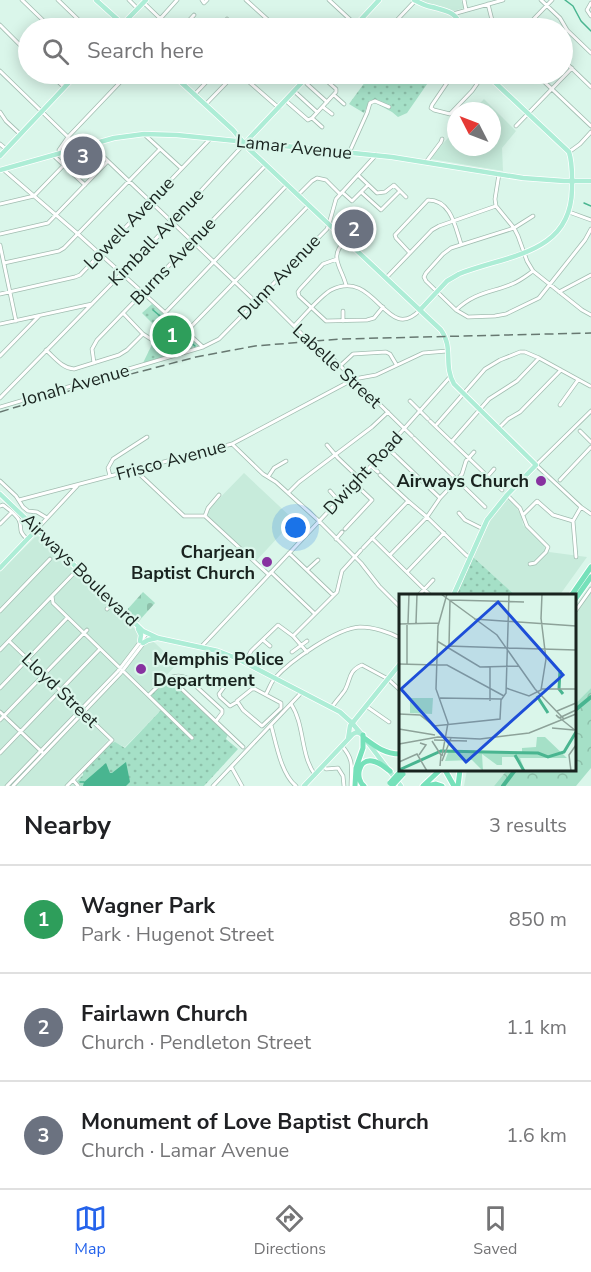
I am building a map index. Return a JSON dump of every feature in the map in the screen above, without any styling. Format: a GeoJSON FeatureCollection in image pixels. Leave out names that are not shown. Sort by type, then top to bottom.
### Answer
{"type":"FeatureCollection","features":[{"type":"Feature","properties":{"kind":"highway"},"geometry":{"type":"LineString","coordinates":[[572,594],[591,567]]}},
{"type":"Feature","properties":{"kind":"highway"},"geometry":{"type":"LineString","coordinates":[[576,598],[591,577]]}},
{"type":"Feature","properties":{"kind":"highway"},"geometry":{"type":"LineString","coordinates":[[363,736],[380,750],[399,754]]}},
{"type":"Feature","properties":{"kind":"highway"},"geometry":{"type":"LineString","coordinates":[[353,786],[363,748],[363,736]]}},
{"type":"Feature","properties":{"kind":"highway"},"geometry":{"type":"LineString","coordinates":[[364,786],[358,777],[359,770],[366,761],[371,760],[381,764],[390,771]]}},
{"type":"Feature","properties":{"kind":"highway"},"geometry":{"type":"LineString","coordinates":[[425,786],[439,771]]}},
{"type":"Feature","properties":{"kind":"highway"},"geometry":{"type":"LineString","coordinates":[[446,771],[456,786]]}},
{"type":"Feature","properties":{"kind":"highway"},"geometry":{"type":"LineString","coordinates":[[456,786],[460,771]]}},
{"type":"Feature","properties":{"kind":"highway"},"geometry":{"type":"LineString","coordinates":[[389,785],[402,772]]}},
{"type":"Feature","properties":{"kind":"highway"},"geometry":{"type":"LineString","coordinates":[[425,786],[436,784],[442,786]]}},
{"type":"Feature","properties":{"kind":"main road"},"geometry":{"type":"LineString","coordinates":[[96,0],[114,18]]}},
{"type":"Feature","properties":{"kind":"main road"},"geometry":{"type":"LineString","coordinates":[[362,18],[379,0]]}},
{"type":"Feature","properties":{"kind":"main road"},"geometry":{"type":"LineString","coordinates":[[414,0],[428,7],[447,11],[456,18]]}},
{"type":"Feature","properties":{"kind":"main road"},"geometry":{"type":"LineString","coordinates":[[130,18],[145,1]]}},
{"type":"Feature","properties":{"kind":"main road"},"geometry":{"type":"LineString","coordinates":[[0,156],[67,84]]}},
{"type":"Feature","properties":{"kind":"main road"},"geometry":{"type":"LineString","coordinates":[[183,84],[444,335],[448,343],[448,370],[454,384],[536,465],[492,512],[454,594]]}},
{"type":"Feature","properties":{"kind":"main road","name":"Kimball Avenue"},"geometry":{"type":"LineString","coordinates":[[245,143],[301,84]]}},
{"type":"Feature","properties":{"kind":"main road"},"geometry":{"type":"LineString","coordinates":[[420,310],[447,281],[459,274],[542,245],[560,230],[569,212],[572,199],[572,162],[568,152],[496,84]]}},
{"type":"Feature","properties":{"kind":"main road"},"geometry":{"type":"LineString","coordinates":[[235,132],[244,137],[255,133]]}},
{"type":"Feature","properties":{"kind":"main road"},"geometry":{"type":"LineString","coordinates":[[229,141],[235,132]]}},
{"type":"Feature","properties":{"kind":"main road","name":"Lamar Avenue"},"geometry":{"type":"LineString","coordinates":[[1,169],[114,138],[167,134],[376,155],[542,180],[591,181]]}},
{"type":"Feature","properties":{"kind":"main road","name":"Airways Boulevard"},"geometry":{"type":"LineString","coordinates":[[0,494],[147,633],[158,638],[220,652],[275,677],[342,712],[401,786]]}},
{"type":"Feature","properties":{"kind":"main road"},"geometry":{"type":"LineString","coordinates":[[0,568],[37,529]]}},
{"type":"Feature","properties":{"kind":"main road"},"geometry":{"type":"LineString","coordinates":[[135,624],[140,632],[141,642],[158,638]]}},
{"type":"Feature","properties":{"kind":"main road"},"geometry":{"type":"LineString","coordinates":[[348,740],[352,723],[399,665]]}},
{"type":"Feature","properties":{"kind":"main road"},"geometry":{"type":"LineString","coordinates":[[304,786],[354,733],[363,736]]}},
{"type":"Feature","properties":{"kind":"street"},"geometry":{"type":"LineString","coordinates":[[22,0],[41,18]]}},
{"type":"Feature","properties":{"kind":"street"},"geometry":{"type":"LineString","coordinates":[[58,0],[77,18]]}},
{"type":"Feature","properties":{"kind":"street"},"geometry":{"type":"LineString","coordinates":[[129,0],[138,9]]}},
{"type":"Feature","properties":{"kind":"street"},"geometry":{"type":"LineString","coordinates":[[161,18],[177,0]]}},
{"type":"Feature","properties":{"kind":"street"},"geometry":{"type":"LineString","coordinates":[[201,0],[204,3],[207,0]]}},
{"type":"Feature","properties":{"kind":"street"},"geometry":{"type":"LineString","coordinates":[[246,0],[266,18]]}},
{"type":"Feature","properties":{"kind":"street"},"geometry":{"type":"LineString","coordinates":[[329,0],[346,18]]}},
{"type":"Feature","properties":{"kind":"street"},"geometry":{"type":"LineString","coordinates":[[400,18],[414,0]]}},
{"type":"Feature","properties":{"kind":"street"},"geometry":{"type":"LineString","coordinates":[[464,0],[466,10]]}},
{"type":"Feature","properties":{"kind":"street"},"geometry":{"type":"LineString","coordinates":[[453,14],[503,0]]}},
{"type":"Feature","properties":{"kind":"street"},"geometry":{"type":"LineString","coordinates":[[541,0],[560,18]]}},
{"type":"Feature","properties":{"kind":"street"},"geometry":{"type":"LineString","coordinates":[[535,18],[552,0]]}},
{"type":"Feature","properties":{"kind":"street"},"geometry":{"type":"LineString","coordinates":[[145,1],[159,18]]}},
{"type":"Feature","properties":{"kind":"street"},"geometry":{"type":"LineString","coordinates":[[591,3],[587,10],[591,16]]}},
{"type":"Feature","properties":{"kind":"street"},"geometry":{"type":"LineString","coordinates":[[488,4],[492,18]]}},
{"type":"Feature","properties":{"kind":"street"},"geometry":{"type":"LineString","coordinates":[[191,18],[194,15]]}},
{"type":"Feature","properties":{"kind":"street"},"geometry":{"type":"LineString","coordinates":[[0,25],[18,43]]}},
{"type":"Feature","properties":{"kind":"street"},"geometry":{"type":"LineString","coordinates":[[573,36],[591,53]]}},
{"type":"Feature","properties":{"kind":"street"},"geometry":{"type":"LineString","coordinates":[[573,69],[591,87]]}},
{"type":"Feature","properties":{"kind":"street"},"geometry":{"type":"LineString","coordinates":[[0,71],[68,136],[77,148]]}},
{"type":"Feature","properties":{"kind":"street"},"geometry":{"type":"LineString","coordinates":[[61,84],[64,87]]}},
{"type":"Feature","properties":{"kind":"street"},"geometry":{"type":"LineString","coordinates":[[60,153],[59,150],[68,136],[118,84]]}},
{"type":"Feature","properties":{"kind":"street"},"geometry":{"type":"LineString","coordinates":[[194,95],[204,84]]}},
{"type":"Feature","properties":{"kind":"street"},"geometry":{"type":"LineString","coordinates":[[205,105],[225,84]]}},
{"type":"Feature","properties":{"kind":"street"},"geometry":{"type":"LineString","coordinates":[[251,84],[279,108]]}},
{"type":"Feature","properties":{"kind":"street"},"geometry":{"type":"LineString","coordinates":[[307,84],[327,102]]}},
{"type":"Feature","properties":{"kind":"street"},"geometry":{"type":"LineString","coordinates":[[330,84],[336,89],[335,93],[344,104]]}},
{"type":"Feature","properties":{"kind":"street"},"geometry":{"type":"LineString","coordinates":[[446,84],[431,108],[450,114],[477,84]]}},
{"type":"Feature","properties":{"kind":"street"},"geometry":{"type":"LineString","coordinates":[[547,84],[591,126]]}},
{"type":"Feature","properties":{"kind":"street"},"geometry":{"type":"LineString","coordinates":[[516,126],[557,84]]}},
{"type":"Feature","properties":{"kind":"street"},"geometry":{"type":"LineString","coordinates":[[294,91],[317,113]]}},
{"type":"Feature","properties":{"kind":"street"},"geometry":{"type":"LineString","coordinates":[[285,100],[308,120],[335,93]]}},
{"type":"Feature","properties":{"kind":"street"},"geometry":{"type":"LineString","coordinates":[[349,153],[370,103],[375,101],[389,107]]}},
{"type":"Feature","properties":{"kind":"street"},"geometry":{"type":"LineString","coordinates":[[323,107],[332,114]]}},
{"type":"Feature","properties":{"kind":"street"},"geometry":{"type":"LineString","coordinates":[[0,112],[20,134]]}},
{"type":"Feature","properties":{"kind":"street"},"geometry":{"type":"LineString","coordinates":[[312,118],[322,127]]}},
{"type":"Feature","properties":{"kind":"street"},"geometry":{"type":"LineString","coordinates":[[568,152],[580,144],[591,132]]}},
{"type":"Feature","properties":{"kind":"street"},"geometry":{"type":"LineString","coordinates":[[144,134],[181,168]]}},
{"type":"Feature","properties":{"kind":"street"},"geometry":{"type":"LineString","coordinates":[[426,162],[442,138]]}},
{"type":"Feature","properties":{"kind":"street","name":"Lowell Avenue"},"geometry":{"type":"LineString","coordinates":[[0,294],[80,275],[210,139]]}},
{"type":"Feature","properties":{"kind":"street","name":"Kimball Avenue"},"geometry":{"type":"LineString","coordinates":[[0,397],[172,222],[245,143]]}},
{"type":"Feature","properties":{"kind":"street"},"geometry":{"type":"LineString","coordinates":[[0,144],[6,149]]}},
{"type":"Feature","properties":{"kind":"street"},"geometry":{"type":"LineString","coordinates":[[90,144],[256,302]]}},
{"type":"Feature","properties":{"kind":"street"},"geometry":{"type":"LineString","coordinates":[[4,263],[64,248],[160,149]]}},
{"type":"Feature","properties":{"kind":"street"},"geometry":{"type":"LineString","coordinates":[[52,155],[85,185]]}},
{"type":"Feature","properties":{"kind":"street","name":"Dunn Avenue"},"geometry":{"type":"LineString","coordinates":[[219,339],[330,224],[333,206],[341,193],[376,155]]}},
{"type":"Feature","properties":{"kind":"street"},"geometry":{"type":"LineString","coordinates":[[0,234],[48,223],[107,162]]}},
{"type":"Feature","properties":{"kind":"street"},"geometry":{"type":"LineString","coordinates":[[0,204],[34,196],[64,165]]}},
{"type":"Feature","properties":{"kind":"street","name":"Burns Avenue"},"geometry":{"type":"LineString","coordinates":[[94,363],[92,353],[94,344],[266,165]]}},
{"type":"Feature","properties":{"kind":"street"},"geometry":{"type":"LineString","coordinates":[[1,169],[78,234],[203,347]]}},
{"type":"Feature","properties":{"kind":"street"},"geometry":{"type":"LineString","coordinates":[[499,174],[496,206],[514,228],[533,271],[591,315]]}},
{"type":"Feature","properties":{"kind":"street"},"geometry":{"type":"LineString","coordinates":[[358,175],[378,194],[387,192],[394,185],[406,197]]}},
{"type":"Feature","properties":{"kind":"street"},"geometry":{"type":"LineString","coordinates":[[298,195],[316,178],[326,180],[352,201],[368,185]]}},
{"type":"Feature","properties":{"kind":"street"},"geometry":{"type":"LineString","coordinates":[[165,313],[287,185]]}},
{"type":"Feature","properties":{"kind":"street"},"geometry":{"type":"LineString","coordinates":[[361,192],[381,210],[400,191]]}},
{"type":"Feature","properties":{"kind":"street"},"geometry":{"type":"LineString","coordinates":[[410,253],[395,235],[428,200],[433,200],[449,210],[461,244]]}},
{"type":"Feature","properties":{"kind":"street"},"geometry":{"type":"LineString","coordinates":[[186,332],[309,205]]}},
{"type":"Feature","properties":{"kind":"street"},"geometry":{"type":"LineString","coordinates":[[386,278],[432,230],[453,220],[496,206]]}},
{"type":"Feature","properties":{"kind":"street"},"geometry":{"type":"LineString","coordinates":[[569,212],[591,220]]}},
{"type":"Feature","properties":{"kind":"street"},"geometry":{"type":"LineString","coordinates":[[533,216],[514,228],[461,244],[445,252],[426,273],[424,277],[426,281],[456,310],[468,317],[506,314],[539,298],[585,240],[591,229]]}},
{"type":"Feature","properties":{"kind":"street"},"geometry":{"type":"LineString","coordinates":[[346,240],[337,254],[346,285]]}},
{"type":"Feature","properties":{"kind":"street"},"geometry":{"type":"LineString","coordinates":[[0,244],[16,321]]}},
{"type":"Feature","properties":{"kind":"street"},"geometry":{"type":"LineString","coordinates":[[337,259],[324,264],[297,292],[298,296],[326,321],[367,320],[374,318],[383,307]]}},
{"type":"Feature","properties":{"kind":"street"},"geometry":{"type":"LineString","coordinates":[[456,310],[476,295],[513,284],[533,271]]}},
{"type":"Feature","properties":{"kind":"street"},"geometry":{"type":"LineString","coordinates":[[559,292],[591,276]]}},
{"type":"Feature","properties":{"kind":"street"},"geometry":{"type":"LineString","coordinates":[[294,326],[326,293],[346,285],[361,288],[369,293],[398,320],[406,320],[420,310]]}},
{"type":"Feature","properties":{"kind":"street","name":"Labelle Street"},"geometry":{"type":"LineString","coordinates":[[263,295],[316,348],[354,379],[485,507]]}},
{"type":"Feature","properties":{"kind":"street"},"geometry":{"type":"LineString","coordinates":[[0,324],[92,304]]}},
{"type":"Feature","properties":{"kind":"street"},"geometry":{"type":"LineString","coordinates":[[343,311],[343,321]]}},
{"type":"Feature","properties":{"kind":"street"},"geometry":{"type":"LineString","coordinates":[[123,314],[143,334],[154,341]]}},
{"type":"Feature","properties":{"kind":"street"},"geometry":{"type":"LineString","coordinates":[[0,356],[40,315]]}},
{"type":"Feature","properties":{"kind":"street"},"geometry":{"type":"LineString","coordinates":[[46,350],[60,364],[68,368],[77,368],[122,353],[143,334]]}},
{"type":"Feature","properties":{"kind":"street","name":"Jonah Avenue"},"geometry":{"type":"LineString","coordinates":[[0,407],[203,347],[219,339]]}},
{"type":"Feature","properties":{"kind":"street","name":"Frisco Avenue"},"geometry":{"type":"LineString","coordinates":[[19,500],[232,444],[354,379],[376,375],[423,353],[448,351]]}},
{"type":"Feature","properties":{"kind":"street"},"geometry":{"type":"LineString","coordinates":[[340,366],[353,354],[386,352],[390,354],[396,365]]}},
{"type":"Feature","properties":{"kind":"street"},"geometry":{"type":"LineString","coordinates":[[437,424],[485,369],[520,352],[539,358],[590,386]]}},
{"type":"Feature","properties":{"kind":"street"},"geometry":{"type":"LineString","coordinates":[[453,440],[480,409],[496,394],[517,381],[539,358]]}},
{"type":"Feature","properties":{"kind":"street"},"geometry":{"type":"LineString","coordinates":[[499,428],[520,412],[561,370]]}},
{"type":"Feature","properties":{"kind":"street","name":"Dwight Road"},"geometry":{"type":"LineString","coordinates":[[201,647],[371,466],[450,376]]}},
{"type":"Feature","properties":{"kind":"street"},"geometry":{"type":"LineString","coordinates":[[560,405],[578,379]]}},
{"type":"Feature","properties":{"kind":"street"},"geometry":{"type":"LineString","coordinates":[[410,401],[502,490]]}},
{"type":"Feature","properties":{"kind":"street"},"geometry":{"type":"LineString","coordinates":[[591,411],[536,465],[591,514]]}},
{"type":"Feature","properties":{"kind":"street"},"geometry":{"type":"LineString","coordinates":[[288,493],[388,412]]}},
{"type":"Feature","properties":{"kind":"street"},"geometry":{"type":"LineString","coordinates":[[580,431],[591,442]]}},
{"type":"Feature","properties":{"kind":"street"},"geometry":{"type":"LineString","coordinates":[[110,476],[108,468],[113,459],[147,437]]}},
{"type":"Feature","properties":{"kind":"street"},"geometry":{"type":"LineString","coordinates":[[232,444],[263,474],[319,521],[366,568],[379,586],[399,606]]}},
{"type":"Feature","properties":{"kind":"street"},"geometry":{"type":"LineString","coordinates":[[327,445],[358,478]]}},
{"type":"Feature","properties":{"kind":"street"},"geometry":{"type":"LineString","coordinates":[[560,480],[591,447]]}},
{"type":"Feature","properties":{"kind":"street"},"geometry":{"type":"LineString","coordinates":[[387,448],[440,498]]}},
{"type":"Feature","properties":{"kind":"street"},"geometry":{"type":"LineString","coordinates":[[390,555],[427,517],[440,498],[462,474],[464,465],[474,452]]}},
{"type":"Feature","properties":{"kind":"street"},"geometry":{"type":"LineString","coordinates":[[268,477],[274,468],[286,461]]}},
{"type":"Feature","properties":{"kind":"street"},"geometry":{"type":"LineString","coordinates":[[371,466],[470,558]]}},
{"type":"Feature","properties":{"kind":"street"},"geometry":{"type":"LineString","coordinates":[[134,469],[183,516],[205,516],[315,614]]}},
{"type":"Feature","properties":{"kind":"street"},"geometry":{"type":"LineString","coordinates":[[487,477],[494,469]]}},
{"type":"Feature","properties":{"kind":"street","name":"Airways Boulevard"},"geometry":{"type":"LineString","coordinates":[[0,481],[28,511],[37,512],[47,518]]}},
{"type":"Feature","properties":{"kind":"street"},"geometry":{"type":"LineString","coordinates":[[336,539],[372,500],[354,483]]}},
{"type":"Feature","properties":{"kind":"street"},"geometry":{"type":"LineString","coordinates":[[37,529],[78,484]]}},
{"type":"Feature","properties":{"kind":"street"},"geometry":{"type":"LineString","coordinates":[[330,491],[338,500]]}},
{"type":"Feature","properties":{"kind":"street"},"geometry":{"type":"LineString","coordinates":[[205,516],[208,508],[219,495]]}},
{"type":"Feature","properties":{"kind":"street"},"geometry":{"type":"LineString","coordinates":[[507,495],[517,504],[527,526],[548,547],[535,563],[530,564]]}},
{"type":"Feature","properties":{"kind":"street"},"geometry":{"type":"LineString","coordinates":[[293,636],[334,596],[342,571],[354,556],[408,501]]}},
{"type":"Feature","properties":{"kind":"street"},"geometry":{"type":"LineString","coordinates":[[523,515],[537,501],[553,515],[573,521]]}},
{"type":"Feature","properties":{"kind":"street","name":"Airways Boulevard"},"geometry":{"type":"LineString","coordinates":[[2,505],[19,520],[21,532],[27,539]]}},
{"type":"Feature","properties":{"kind":"street"},"geometry":{"type":"LineString","coordinates":[[576,557],[573,521],[581,507]]}},
{"type":"Feature","properties":{"kind":"street"},"geometry":{"type":"LineString","coordinates":[[0,524],[11,513]]}},
{"type":"Feature","properties":{"kind":"street"},"geometry":{"type":"LineString","coordinates":[[459,513],[465,520],[483,529]]}},
{"type":"Feature","properties":{"kind":"street"},"geometry":{"type":"LineString","coordinates":[[408,572],[444,534]]}},
{"type":"Feature","properties":{"kind":"street"},"geometry":{"type":"LineString","coordinates":[[372,538],[429,594]]}},
{"type":"Feature","properties":{"kind":"street"},"geometry":{"type":"LineString","coordinates":[[289,553],[334,596]]}},
{"type":"Feature","properties":{"kind":"street"},"geometry":{"type":"LineString","coordinates":[[0,611],[50,559]]}},
{"type":"Feature","properties":{"kind":"street"},"geometry":{"type":"LineString","coordinates":[[307,570],[318,560]]}},
{"type":"Feature","properties":{"kind":"street"},"geometry":{"type":"LineString","coordinates":[[0,650],[78,569]]}},
{"type":"Feature","properties":{"kind":"street"},"geometry":{"type":"LineString","coordinates":[[420,594],[433,580]]}},
{"type":"Feature","properties":{"kind":"street"},"geometry":{"type":"LineString","coordinates":[[576,609],[591,589]]}},
{"type":"Feature","properties":{"kind":"street"},"geometry":{"type":"LineString","coordinates":[[52,596],[53,603],[86,632],[100,649],[192,738]]}},
{"type":"Feature","properties":{"kind":"street"},"geometry":{"type":"LineString","coordinates":[[107,609],[114,602]]}},
{"type":"Feature","properties":{"kind":"street"},"geometry":{"type":"LineString","coordinates":[[0,688],[68,618]]}},
{"type":"Feature","properties":{"kind":"street"},"geometry":{"type":"LineString","coordinates":[[245,663],[251,651],[278,625],[293,636],[307,652]]}},
{"type":"Feature","properties":{"kind":"street"},"geometry":{"type":"LineString","coordinates":[[266,694],[275,677],[328,638],[359,627],[390,633],[399,638]]}},
{"type":"Feature","properties":{"kind":"street"},"geometry":{"type":"LineString","coordinates":[[0,720],[86,632]]}},
{"type":"Feature","properties":{"kind":"street"},"geometry":{"type":"LineString","coordinates":[[8,786],[122,670],[147,633]]}},
{"type":"Feature","properties":{"kind":"street"},"geometry":{"type":"LineString","coordinates":[[263,640],[270,646]]}},
{"type":"Feature","properties":{"kind":"street","name":"Lloyd Street"},"geometry":{"type":"LineString","coordinates":[[9,641],[112,740],[73,780]]}},
{"type":"Feature","properties":{"kind":"street"},"geometry":{"type":"LineString","coordinates":[[292,652],[307,641]]}},
{"type":"Feature","properties":{"kind":"street"},"geometry":{"type":"LineString","coordinates":[[0,753],[100,649]]}},
{"type":"Feature","properties":{"kind":"street"},"geometry":{"type":"LineString","coordinates":[[332,706],[347,687],[351,674],[362,665],[388,679],[399,689]]}},
{"type":"Feature","properties":{"kind":"street"},"geometry":{"type":"LineString","coordinates":[[149,695],[165,679],[183,676],[223,712],[216,721]]}},
{"type":"Feature","properties":{"kind":"street"},"geometry":{"type":"LineString","coordinates":[[169,678],[243,747]]}},
{"type":"Feature","properties":{"kind":"street"},"geometry":{"type":"LineString","coordinates":[[233,680],[229,680],[219,694],[220,698],[230,706],[252,689],[266,694],[282,705],[262,726],[237,702]]}},
{"type":"Feature","properties":{"kind":"street"},"geometry":{"type":"LineString","coordinates":[[213,786],[302,692]]}},
{"type":"Feature","properties":{"kind":"street"},"geometry":{"type":"LineString","coordinates":[[291,704],[298,716],[310,765],[315,775]]}},
{"type":"Feature","properties":{"kind":"street"},"geometry":{"type":"LineString","coordinates":[[366,706],[389,722]]}},
{"type":"Feature","properties":{"kind":"street"},"geometry":{"type":"LineString","coordinates":[[0,712],[42,752]]}},
{"type":"Feature","properties":{"kind":"street"},"geometry":{"type":"LineString","coordinates":[[269,720],[284,769],[296,786]]}},
{"type":"Feature","properties":{"kind":"street"},"geometry":{"type":"LineString","coordinates":[[342,746],[352,760],[353,786]]}},
{"type":"Feature","properties":{"kind":"street"},"geometry":{"type":"LineString","coordinates":[[13,786],[42,752]]}},
{"type":"Feature","properties":{"kind":"street"},"geometry":{"type":"LineString","coordinates":[[322,766],[326,769],[338,768],[343,776],[344,786]]}},
{"type":"Feature","properties":{"kind":"street"},"geometry":{"type":"LineString","coordinates":[[232,767],[242,786]]}},
{"type":"Feature","properties":{"kind":"street"},"geometry":{"type":"LineString","coordinates":[[67,786],[73,780],[78,786]]}},
{"type":"Feature","properties":{"kind":"shaded area"},"geometry":{"type":"Polygon","coordinates":[[[420,0],[461,0],[464,8],[453,11],[420,0]]]}},
{"type":"Feature","properties":{"kind":"shaded area"},"geometry":{"type":"Polygon","coordinates":[[[501,116],[516,131],[502,148],[503,171],[431,159],[447,139],[447,156],[501,156],[501,116]]]}},
{"type":"Feature","properties":{"kind":"shaded area"},"geometry":{"type":"Polygon","coordinates":[[[244,473],[294,520],[256,561],[207,515],[208,510],[244,473]]]}},
{"type":"Feature","properties":{"kind":"shaded area"},"geometry":{"type":"Polygon","coordinates":[[[507,499],[521,515],[523,525],[549,552],[587,557],[560,594],[514,594],[473,557],[492,517],[507,499]]]}},
{"type":"Feature","properties":{"kind":"shaded area"},"geometry":{"type":"Polygon","coordinates":[[[36,536],[40,537],[137,631],[155,643],[177,664],[148,695],[162,709],[125,747],[108,740],[73,777],[75,786],[0,786],[0,572],[36,536]]]}},
{"type":"Feature","properties":{"kind":"shaded area"},"geometry":{"type":"Polygon","coordinates":[[[591,592],[591,688],[576,703],[576,614],[591,592]]]}},
{"type":"Feature","properties":{"kind":"shaded area"},"geometry":{"type":"Polygon","coordinates":[[[126,762],[130,782],[126,786],[83,786],[84,782],[106,763],[112,773],[126,762]]]}},
{"type":"Feature","properties":{"kind":"shaded area"},"geometry":{"type":"Polygon","coordinates":[[[467,771],[506,771],[494,786],[464,786],[467,771]]]}},
{"type":"Feature","properties":{"kind":"green space"},"geometry":{"type":"Polygon","coordinates":[[[364,84],[427,84],[407,113],[398,117],[370,100],[364,113],[349,104],[364,84]]]}},
{"type":"Feature","properties":{"kind":"green space"},"geometry":{"type":"Polygon","coordinates":[[[152,304],[198,346],[143,363],[159,330],[142,313],[152,304]]]}},
{"type":"Feature","properties":{"kind":"green space"},"geometry":{"type":"Polygon","coordinates":[[[473,557],[514,594],[457,594],[473,557]]]}},
{"type":"Feature","properties":{"kind":"green space"},"geometry":{"type":"Polygon","coordinates":[[[143,592],[155,603],[138,622],[126,611],[143,592]]]}},
{"type":"Feature","properties":{"kind":"green space"},"geometry":{"type":"Polygon","coordinates":[[[168,679],[228,734],[226,739],[238,749],[204,786],[81,786],[77,781],[83,772],[111,743],[115,742],[125,748],[162,709],[151,695],[168,679]]]}},
{"type":"Feature","properties":{"kind":"green space"},"geometry":{"type":"Polygon","coordinates":[[[591,688],[591,768],[576,786],[494,786],[506,771],[576,771],[576,703],[591,688]]]}},
{"type":"Feature","properties":{"kind":"waterway"},"geometry":{"type":"LineString","coordinates":[[565,0],[573,6],[581,21],[591,31]]}},
{"type":"Feature","properties":{"kind":"waterway"},"geometry":{"type":"LineString","coordinates":[[584,203],[591,206]]}},
{"type":"Feature","properties":{"kind":"waterway"},"geometry":{"type":"LineString","coordinates":[[153,310],[195,346]]}},
{"type":"Feature","properties":{"kind":"waterway"},"geometry":{"type":"LineString","coordinates":[[576,709],[591,697]]}},
{"type":"Feature","properties":{"kind":"waterway"},"geometry":{"type":"LineString","coordinates":[[503,786],[514,771]]}},
{"type":"Feature","properties":{"kind":"railway"},"geometry":{"type":"LineString","coordinates":[[0,412],[89,385],[196,357],[255,346],[340,339],[591,333]]}},
{"type":"Feature","properties":{"kind":"place","name":"Monument of Love Baptist Church"},"geometry":{"type":"Point","coordinates":[83,156]}},
{"type":"Feature","properties":{"kind":"place","name":"Fairlawn Church"},"geometry":{"type":"Point","coordinates":[354,229]}},
{"type":"Feature","properties":{"kind":"place","name":"Wagner Park"},"geometry":{"type":"Point","coordinates":[172,335]}},
{"type":"Feature","properties":{"kind":"place","name":"Airways Church"},"geometry":{"type":"Point","coordinates":[541,481]}},
{"type":"Feature","properties":{"kind":"place","name":"Charjean Baptist Church"},"geometry":{"type":"Point","coordinates":[267,562]}},
{"type":"Feature","properties":{"kind":"place","name":"Memphis Police Department"},"geometry":{"type":"Point","coordinates":[141,669]}}]}
